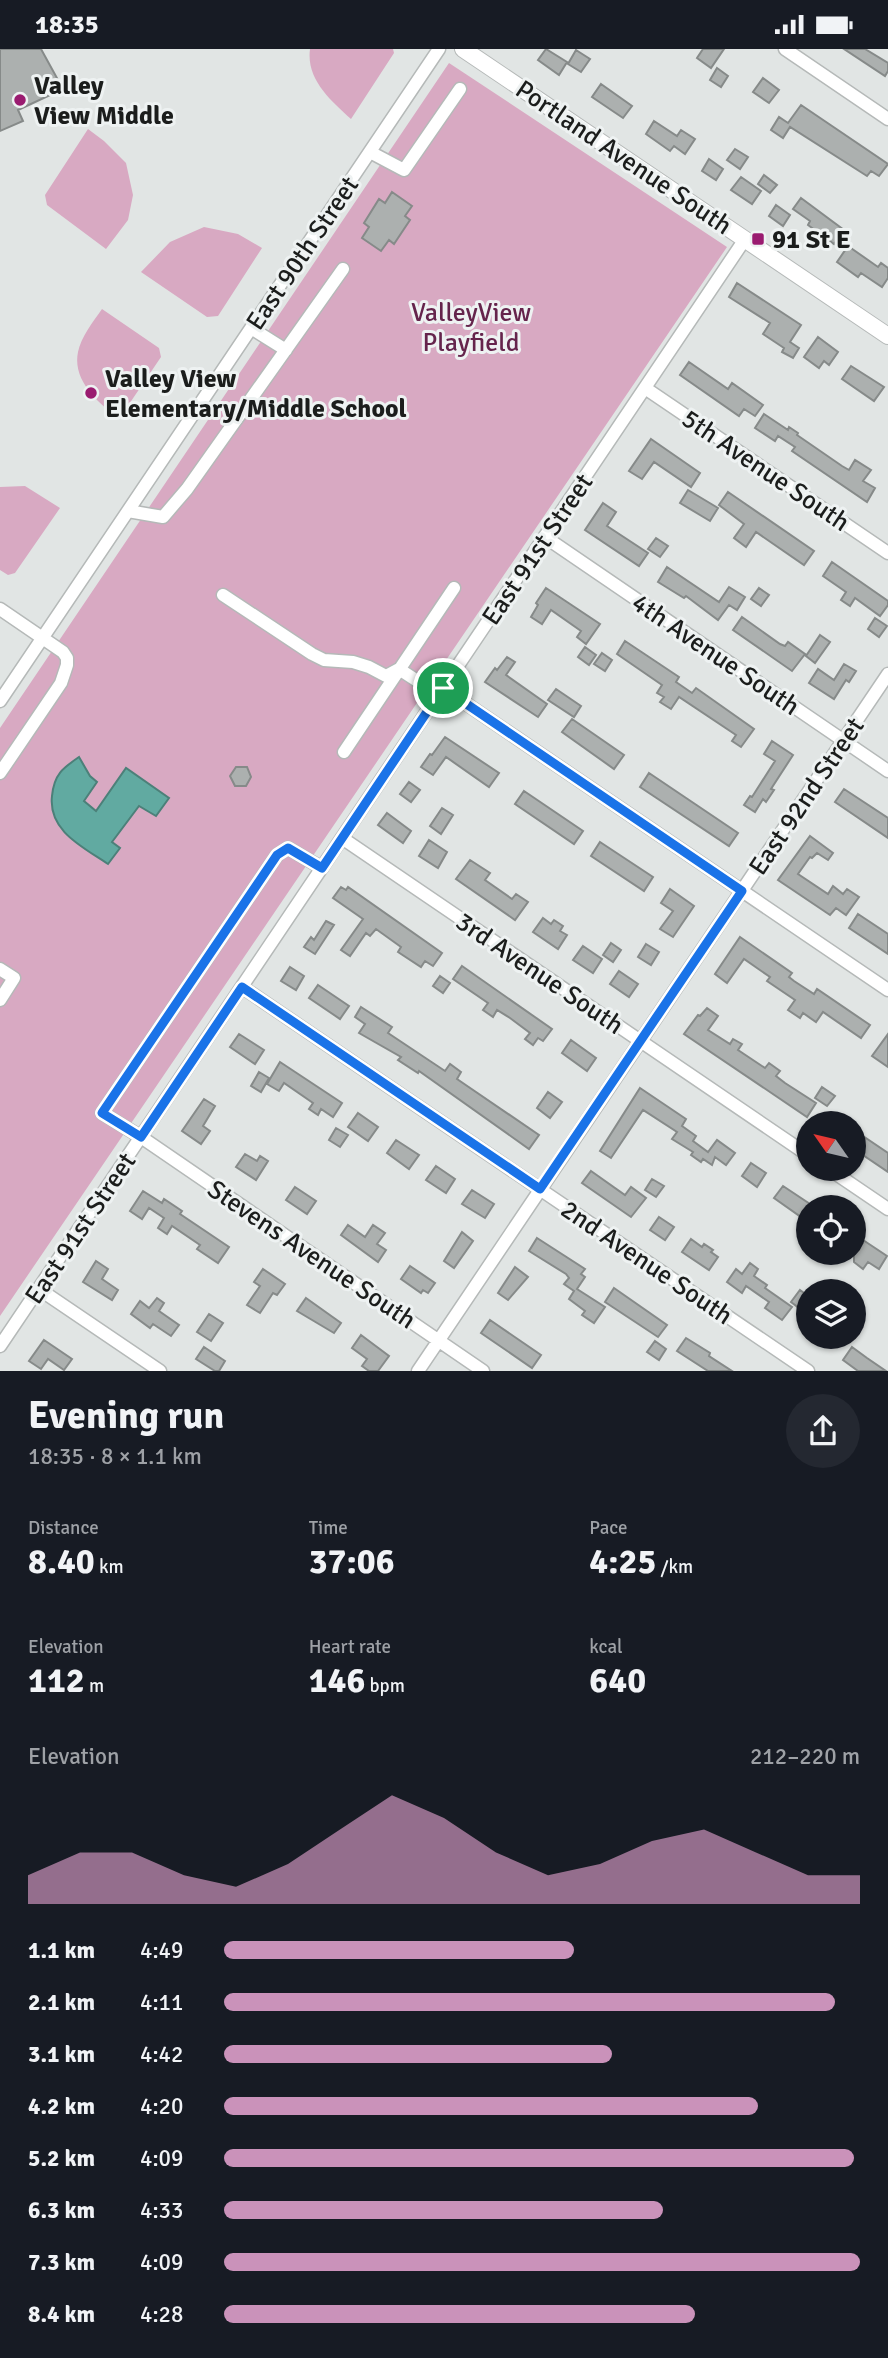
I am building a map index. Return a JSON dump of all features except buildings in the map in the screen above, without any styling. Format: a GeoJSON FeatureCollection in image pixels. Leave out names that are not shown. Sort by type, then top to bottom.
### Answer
{"type":"FeatureCollection","features":[{"type":"Feature","properties":{"kind":"main road","name":"Portland Avenue South"},"geometry":{"type":"LineString","coordinates":[[463,49],[888,336]]}},
{"type":"Feature","properties":{"kind":"street","name":"East 90th Street"},"geometry":{"type":"LineString","coordinates":[[0,701],[439,49]]}},
{"type":"Feature","properties":{"kind":"street"},"geometry":{"type":"LineString","coordinates":[[785,49],[888,119]]}},
{"type":"Feature","properties":{"kind":"street"},"geometry":{"type":"LineString","coordinates":[[370,152],[404,170],[460,89]]}},
{"type":"Feature","properties":{"kind":"street","name":"East 91st Street"},"geometry":{"type":"LineString","coordinates":[[0,1346],[745,239]]}},
{"type":"Feature","properties":{"kind":"street"},"geometry":{"type":"LineString","coordinates":[[128,511],[163,517],[187,489],[343,269]]}},
{"type":"Feature","properties":{"kind":"street"},"geometry":{"type":"LineString","coordinates":[[251,328],[286,350]]}},
{"type":"Feature","properties":{"kind":"street","name":"5th Avenue South"},"geometry":{"type":"LineString","coordinates":[[645,387],[888,553]]}},
{"type":"Feature","properties":{"kind":"street","name":"4th Avenue South"},"geometry":{"type":"LineString","coordinates":[[545,537],[888,771]]}},
{"type":"Feature","properties":{"kind":"street"},"geometry":{"type":"LineString","coordinates":[[344,752],[453,588]]}},
{"type":"Feature","properties":{"kind":"street"},"geometry":{"type":"LineString","coordinates":[[223,594],[324,660],[361,664],[386,676],[399,669]]}},
{"type":"Feature","properties":{"kind":"street"},"geometry":{"type":"LineString","coordinates":[[0,609],[67,658],[66,673],[0,773]]}},
{"type":"Feature","properties":{"kind":"street"},"geometry":{"type":"LineString","coordinates":[[399,669],[425,686],[440,692],[888,990]]}},
{"type":"Feature","properties":{"kind":"street","name":"East 92nd Street"},"geometry":{"type":"LineString","coordinates":[[418,1371],[888,674]]}},
{"type":"Feature","properties":{"kind":"street","name":"3rd Avenue South"},"geometry":{"type":"LineString","coordinates":[[342,838],[796,1147]]}},
{"type":"Feature","properties":{"kind":"street","name":"Stevens Avenue South"},"geometry":{"type":"LineString","coordinates":[[322,868],[288,848],[277,855],[102,1113],[483,1371]]}},
{"type":"Feature","properties":{"kind":"street"},"geometry":{"type":"LineString","coordinates":[[0,968],[14,978],[0,1000]]}},
{"type":"Feature","properties":{"kind":"street","name":"2nd Avenue South"},"geometry":{"type":"LineString","coordinates":[[242,987],[808,1371]]}},
{"type":"Feature","properties":{"kind":"street"},"geometry":{"type":"LineString","coordinates":[[847,1181],[888,1209]]}},
{"type":"Feature","properties":{"kind":"street"},"geometry":{"type":"LineString","coordinates":[[39,1289],[160,1371]]}},
{"type":"Feature","properties":{"kind":"green space"},"geometry":{"type":"Polygon","coordinates":[[[310,49],[393,49],[394,53],[351,119],[321,88],[312,70],[310,49]]]}},
{"type":"Feature","properties":{"kind":"green space","name":"ValleyView Playfield"},"geometry":{"type":"Polygon","coordinates":[[[449,63],[727,247],[0,1316],[0,728],[449,63]]]}},
{"type":"Feature","properties":{"kind":"green space"},"geometry":{"type":"Polygon","coordinates":[[[88,129],[126,163],[133,195],[128,220],[106,249],[47,205],[45,195],[88,129]]]}},
{"type":"Feature","properties":{"kind":"green space"},"geometry":{"type":"Polygon","coordinates":[[[204,227],[238,234],[262,248],[218,316],[207,317],[141,272],[170,242],[204,227]]]}},
{"type":"Feature","properties":{"kind":"green space"},"geometry":{"type":"Polygon","coordinates":[[[102,309],[159,348],[161,357],[119,419],[103,406],[83,382],[77,363],[82,341],[102,309]]]}},
{"type":"Feature","properties":{"kind":"green space"},"geometry":{"type":"Polygon","coordinates":[[[25,486],[60,508],[15,573],[8,575],[0,570],[0,487],[25,486]]]}},
{"type":"Feature","properties":{"kind":"water"},"geometry":{"type":"Polygon","coordinates":[[[79,757],[90,776],[97,782],[84,801],[96,811],[126,768],[169,798],[156,816],[139,806],[112,842],[120,848],[108,864],[69,837],[61,828],[52,808],[53,788],[57,777],[79,757]]]}},
{"type":"Feature","properties":{"kind":"place","name":"Valley View Middle"},"geometry":{"type":"Point","coordinates":[20,100]}},
{"type":"Feature","properties":{"kind":"place","name":"91 St E"},"geometry":{"type":"Point","coordinates":[758,239]}},
{"type":"Feature","properties":{"kind":"place","name":"Valley View Elementary/Middle School"},"geometry":{"type":"Point","coordinates":[91,393]}},
{"type":"Feature","properties":{"kind":"route"},"geometry":{"type":"LineString","coordinates":[[443,688],[742,891],[540,1189],[242,987],[141,1137],[102,1113],[277,855],[288,848],[322,868],[443,688]]}}]}
